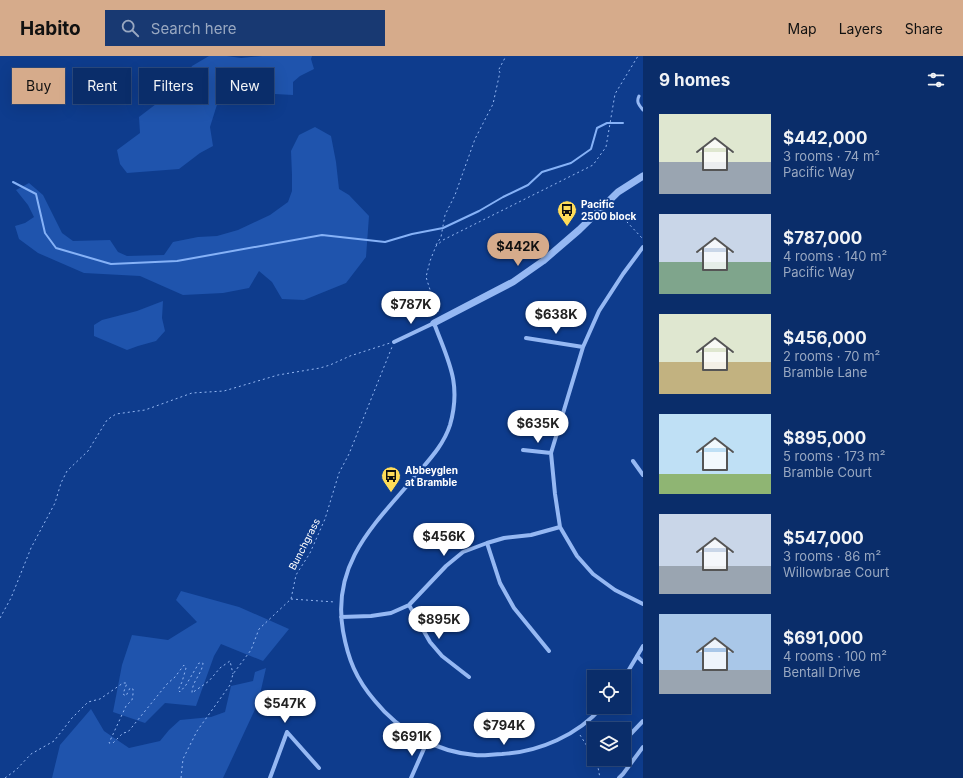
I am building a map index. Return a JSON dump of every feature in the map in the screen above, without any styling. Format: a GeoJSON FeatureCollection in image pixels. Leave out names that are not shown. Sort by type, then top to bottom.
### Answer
{"type":"FeatureCollection","features":[{"type":"Feature","properties":{"kind":"street"},"geometry":{"type":"LineString","coordinates":[[394,342],[513,282],[543,261],[579,230],[618,192],[643,176]]}},
{"type":"Feature","properties":{"kind":"street"},"geometry":{"type":"LineString","coordinates":[[643,247],[599,311],[583,347],[551,453],[560,527],[577,556],[593,574],[615,590],[643,604]]}},
{"type":"Feature","properties":{"kind":"street"},"geometry":{"type":"LineString","coordinates":[[434,323],[453,372],[456,400],[450,427],[438,450],[367,533],[352,556],[343,586],[341,617],[347,650],[353,668],[364,688],[381,709],[401,726],[427,742],[448,750],[475,755],[518,753],[548,745],[576,730],[596,714]]}},
{"type":"Feature","properties":{"kind":"street"},"geometry":{"type":"LineString","coordinates":[[526,338],[583,347]]}},
{"type":"Feature","properties":{"kind":"street"},"geometry":{"type":"LineString","coordinates":[[523,450],[551,453]]}},
{"type":"Feature","properties":{"kind":"street"},"geometry":{"type":"LineString","coordinates":[[633,461],[643,475]]}},
{"type":"Feature","properties":{"kind":"street"},"geometry":{"type":"LineString","coordinates":[[341,617],[371,616],[391,613],[409,604],[448,564],[463,552],[504,538],[531,536],[560,527]]}},
{"type":"Feature","properties":{"kind":"street"},"geometry":{"type":"LineString","coordinates":[[486,543],[500,583],[514,608],[549,651]]}},
{"type":"Feature","properties":{"kind":"street"},"geometry":{"type":"LineString","coordinates":[[409,604],[430,642],[437,651],[469,676]]}},
{"type":"Feature","properties":{"kind":"street"},"geometry":{"type":"LineString","coordinates":[[629,670],[643,646]]}},
{"type":"Feature","properties":{"kind":"street"},"geometry":{"type":"LineString","coordinates":[[637,656],[643,662]]}},
{"type":"Feature","properties":{"kind":"street"},"geometry":{"type":"LineString","coordinates":[[631,734],[643,721]]}},
{"type":"Feature","properties":{"kind":"street"},"geometry":{"type":"LineString","coordinates":[[270,778],[287,732],[319,768]]}},
{"type":"Feature","properties":{"kind":"street"},"geometry":{"type":"LineString","coordinates":[[411,778],[427,742]]}},
{"type":"Feature","properties":{"kind":"street"},"geometry":{"type":"LineString","coordinates":[[619,778],[643,747]]}},
{"type":"Feature","properties":{"kind":"lane"},"geometry":{"type":"LineString","coordinates":[[638,96],[638,105],[643,110]]}},
{"type":"Feature","properties":{"kind":"path"},"geometry":{"type":"LineString","coordinates":[[434,323],[439,307],[432,296],[426,277],[430,261],[441,237],[445,215],[455,195],[475,139],[493,104],[500,72],[498,71],[506,56]]}},
{"type":"Feature","properties":{"kind":"path"},"geometry":{"type":"LineString","coordinates":[[436,246],[443,240],[593,165],[606,147],[615,94],[638,56]]}},
{"type":"Feature","properties":{"kind":"path"},"geometry":{"type":"LineString","coordinates":[[613,206],[642,238]]}},
{"type":"Feature","properties":{"kind":"path"},"geometry":{"type":"LineString","coordinates":[[423,317],[430,309],[438,304]]}},
{"type":"Feature","properties":{"kind":"path"},"geometry":{"type":"LineString","coordinates":[[0,618],[11,598],[31,548],[55,502],[61,483],[67,471],[88,451],[107,420],[116,414],[145,410],[192,393],[224,391],[278,375],[320,368],[350,356],[394,342]]}},
{"type":"Feature","properties":{"kind":"path","name":"Bunchgrass"},"geometry":{"type":"LineString","coordinates":[[291,599],[296,575],[310,553],[325,519],[339,473],[352,447],[394,342]]}},
{"type":"Feature","properties":{"kind":"path"},"geometry":{"type":"LineString","coordinates":[[181,778],[183,759],[197,731],[230,685],[233,674],[251,650],[259,628],[291,599],[342,602]]}},
{"type":"Feature","properties":{"kind":"path"},"geometry":{"type":"LineString","coordinates":[[5,778],[16,770],[31,754],[54,741],[72,718],[88,702],[100,699],[122,683],[127,683],[123,694],[126,696],[130,688],[133,690],[132,700],[126,706],[110,743],[113,743],[123,733],[128,732],[184,665],[186,668],[178,690],[180,692],[199,663],[203,664],[203,668],[192,686],[192,693],[209,681],[220,668],[230,660],[233,674]]}},
{"type":"Feature","properties":{"kind":"path"},"geometry":{"type":"LineString","coordinates":[[580,736],[587,746]]}},
{"type":"Feature","properties":{"kind":"path"},"geometry":{"type":"LineString","coordinates":[[598,766],[600,778]]}},
{"type":"Feature","properties":{"kind":"shaded area"},"geometry":{"type":"Polygon","coordinates":[[[209,56],[241,58],[262,56],[312,56],[311,59],[314,69],[300,76],[293,82],[293,95],[274,93],[274,68],[216,68],[217,104],[210,127],[213,146],[200,153],[179,169],[127,173],[120,164],[117,150],[140,133],[139,117],[156,104],[208,104],[208,68],[191,68],[209,56]]]}},
{"type":"Feature","properties":{"kind":"shaded area"},"geometry":{"type":"Polygon","coordinates":[[[315,127],[331,136],[339,189],[349,195],[369,216],[366,257],[346,283],[304,300],[282,299],[272,282],[259,271],[249,288],[223,293],[183,295],[140,276],[84,273],[38,253],[19,239],[15,226],[25,223],[34,217],[28,205],[16,190],[29,183],[43,195],[62,233],[73,241],[110,240],[118,252],[127,256],[164,255],[173,242],[198,237],[217,236],[238,230],[270,215],[288,202],[292,191],[291,151],[299,135],[315,127]]]}},
{"type":"Feature","properties":{"kind":"shaded area"},"geometry":{"type":"Polygon","coordinates":[[[163,301],[162,318],[165,331],[156,341],[127,350],[94,336],[94,325],[102,320],[137,311],[163,301]]]}},
{"type":"Feature","properties":{"kind":"shaded area"},"geometry":{"type":"Polygon","coordinates":[[[181,591],[239,607],[289,629],[263,661],[221,644],[214,656],[196,706],[165,703],[145,723],[113,712],[122,665],[132,635],[168,640],[197,622],[176,600],[181,591]]]}},
{"type":"Feature","properties":{"kind":"shaded area"},"geometry":{"type":"Polygon","coordinates":[[[266,668],[258,703],[223,778],[52,778],[60,745],[91,709],[104,731],[129,748],[160,741],[180,720],[211,717],[225,712],[231,686],[253,681],[255,672],[266,668]]]}},
{"type":"Feature","properties":{"kind":"waterway"},"geometry":{"type":"LineString","coordinates":[[13,182],[36,194],[45,233],[56,248],[111,264],[177,261],[322,235],[385,242],[412,234],[443,228],[479,211],[528,185],[542,172],[571,163],[591,149],[597,128],[607,123],[623,123]]}},
{"type":"Feature","properties":{"kind":"place","name":"Pacific 2500 block"},"geometry":{"type":"Point","coordinates":[567,227]}},
{"type":"Feature","properties":{"kind":"place","name":"Abbeyglen at Bramble"},"geometry":{"type":"Point","coordinates":[391,493]}}]}
